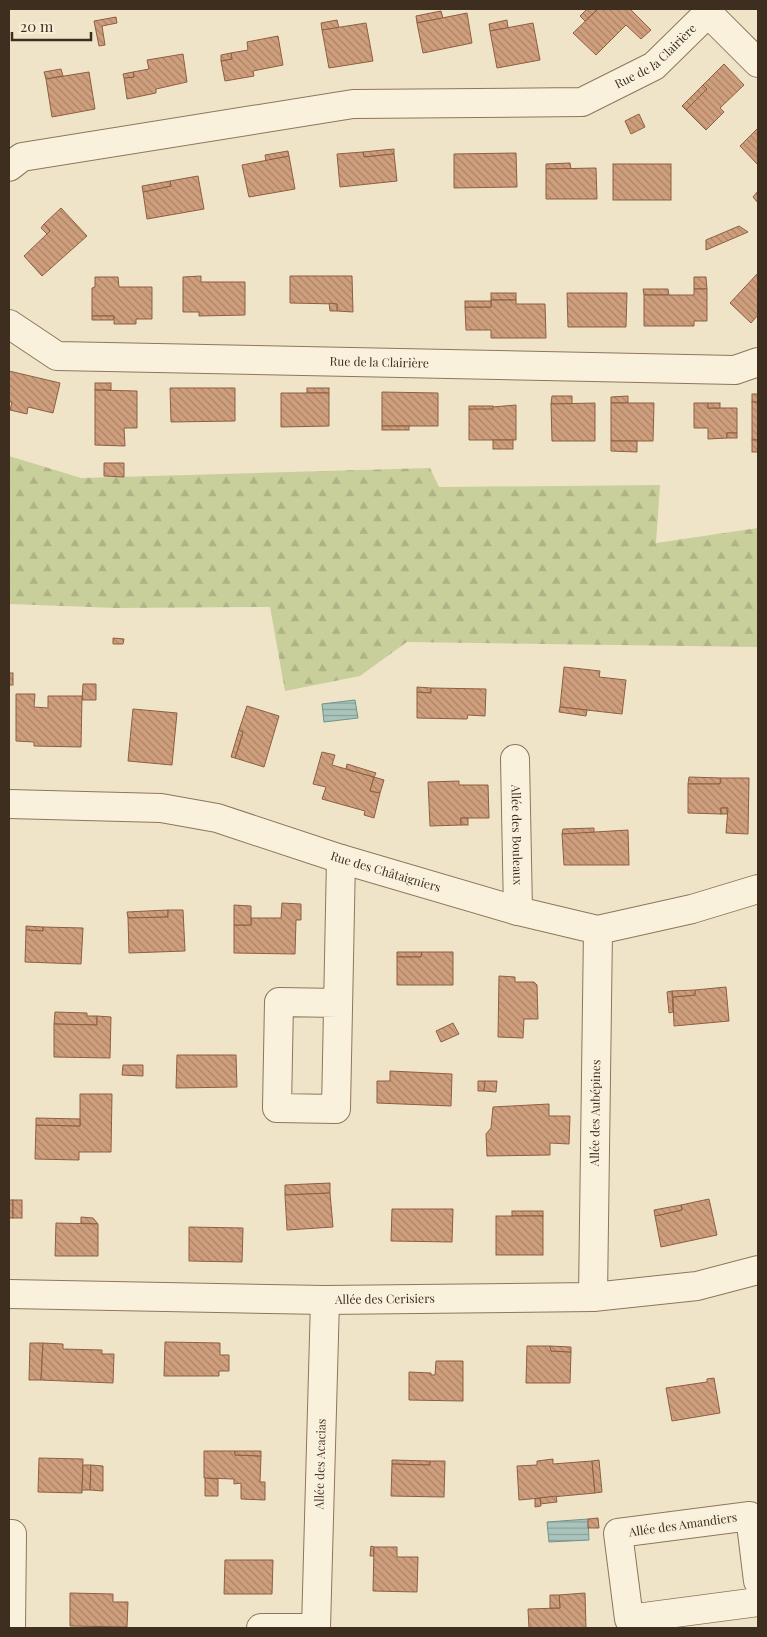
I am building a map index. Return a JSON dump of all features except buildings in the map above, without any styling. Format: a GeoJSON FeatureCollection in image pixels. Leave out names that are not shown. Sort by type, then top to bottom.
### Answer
{"type":"FeatureCollection","features":[{"type":"Feature","properties":{"kind":"street","name":"Rue de la Clairière"},"geometry":{"type":"LineString","coordinates":[[9,167],[22,157],[353,104],[582,102],[654,66],[708,11],[758,63]]}},
{"type":"Feature","properties":{"kind":"street","name":"Rue de la Clairière"},"geometry":{"type":"LineString","coordinates":[[9,324],[57,356],[735,370],[758,362]]}},
{"type":"Feature","properties":{"kind":"street","name":"Allée des Bouleaux"},"geometry":{"type":"LineString","coordinates":[[515,759],[518,911]]}},
{"type":"Feature","properties":{"kind":"street","name":"Rue des Châtaigniers"},"geometry":{"type":"LineString","coordinates":[[9,804],[160,808],[217,818],[341,859],[518,911],[598,930],[692,909],[758,889]]}},
{"type":"Feature","properties":{"kind":"street"},"geometry":{"type":"LineString","coordinates":[[338,1003],[341,859]]}},
{"type":"Feature","properties":{"kind":"street","name":"Allée des Aubépines"},"geometry":{"type":"LineString","coordinates":[[593,1297],[598,930]]}},
{"type":"Feature","properties":{"kind":"street","name":"Allée des Cerisiers"},"geometry":{"type":"LineString","coordinates":[[9,1294],[325,1300],[593,1297],[697,1286],[758,1270]]}},
{"type":"Feature","properties":{"kind":"street","name":"Allée des Acacias"},"geometry":{"type":"LineString","coordinates":[[316,1628],[325,1300]]}},
{"type":"Feature","properties":{"kind":"street","name":"Allée des Amandiers"},"geometry":{"type":"LineString","coordinates":[[758,1581],[750,1516],[618,1533],[629,1619],[758,1602]]}},
{"type":"Feature","properties":{"kind":"street"},"geometry":{"type":"LineString","coordinates":[[9,1534],[12,1534],[11,1628]]}},
{"type":"Feature","properties":{"kind":"street"},"geometry":{"type":"LineString","coordinates":[[261,1628],[309,1628]]}},
{"type":"Feature","properties":{"kind":"green space"},"geometry":{"type":"Polygon","coordinates":[[[9,456],[81,478],[430,468],[439,487],[660,485],[656,543],[758,528],[758,647],[407,642],[360,676],[285,691],[270,607],[117,608],[9,604],[9,456]]]}},
{"type":"Feature","properties":{"kind":"water"},"geometry":{"type":"Polygon","coordinates":[[[355,700],[358,718],[324,722],[322,704],[355,700]]]}},
{"type":"Feature","properties":{"kind":"water"},"geometry":{"type":"Polygon","coordinates":[[[588,1519],[589,1540],[549,1542],[547,1522],[588,1519]]]}}]}
